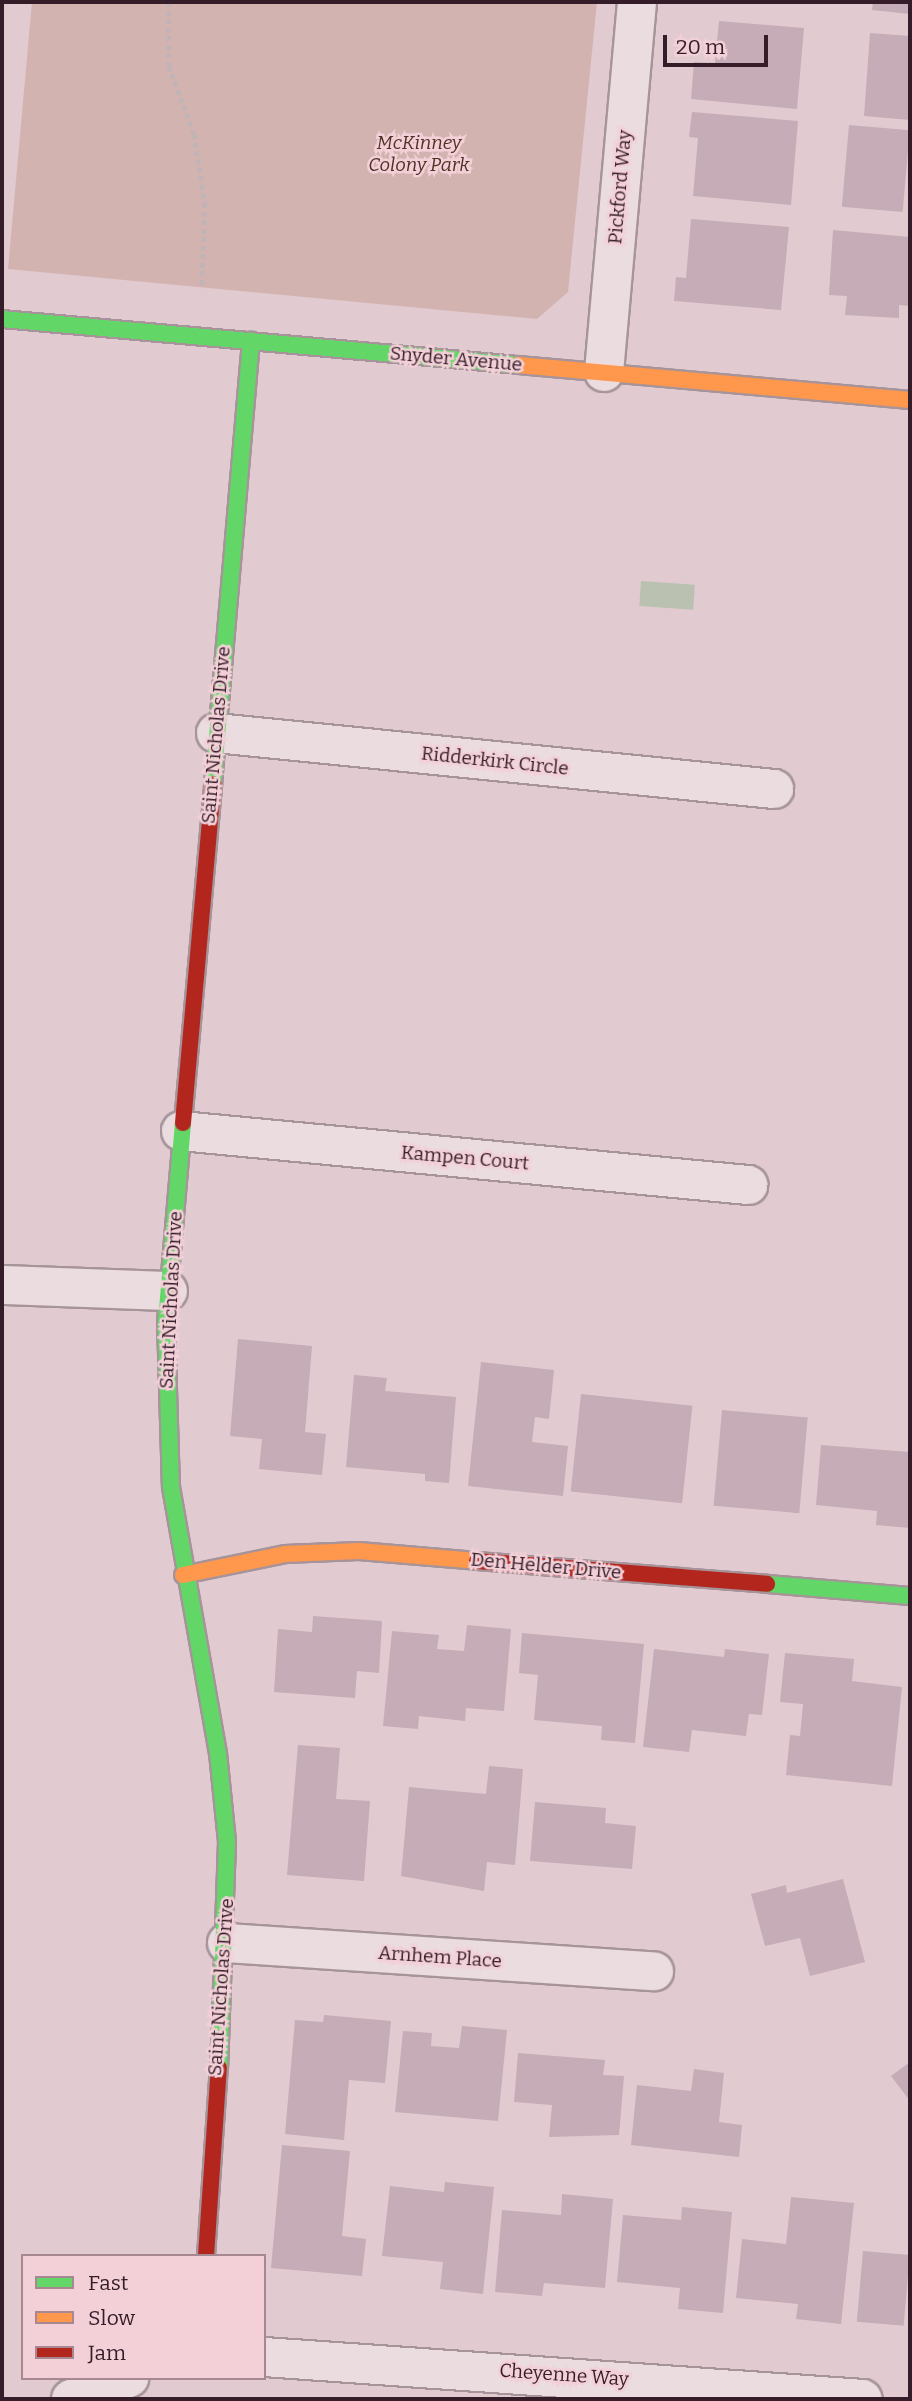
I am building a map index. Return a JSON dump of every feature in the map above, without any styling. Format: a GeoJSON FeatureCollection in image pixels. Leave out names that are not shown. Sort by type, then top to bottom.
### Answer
{"type":"FeatureCollection","features":[{"type":"Feature","properties":{"kind":"street","name":"Pickford Way"},"geometry":{"type":"LineString","coordinates":[[604,372],[637,2]]}},
{"type":"Feature","properties":{"kind":"street","name":"Snyder Avenue"},"geometry":{"type":"LineString","coordinates":[[2,319],[910,400]]}},
{"type":"Feature","properties":{"kind":"street","name":"Saint Nicholas Drive"},"geometry":{"type":"LineString","coordinates":[[206,2254],[227,1942],[218,1753],[183,1575],[166,1396],[168,1291],[251,341]]}},
{"type":"Feature","properties":{"kind":"street","name":"Ridderkirk Circle"},"geometry":{"type":"LineString","coordinates":[[216,733],[774,789]]}},
{"type":"Feature","properties":{"kind":"street","name":"Kampen Court"},"geometry":{"type":"LineString","coordinates":[[181,1131],[748,1185]]}},
{"type":"Feature","properties":{"kind":"street"},"geometry":{"type":"LineString","coordinates":[[2,1285],[168,1291]]}},
{"type":"Feature","properties":{"kind":"street","name":"Den Helder Drive"},"geometry":{"type":"LineString","coordinates":[[183,1575],[285,1554],[359,1551],[910,1596]]}},
{"type":"Feature","properties":{"kind":"street","name":"Arnhem Place"},"geometry":{"type":"LineString","coordinates":[[227,1942],[654,1971]]}},
{"type":"Feature","properties":{"kind":"street","name":"Cheyenne Way"},"geometry":{"type":"LineString","coordinates":[[266,2357],[863,2399]]}},
{"type":"Feature","properties":{"kind":"street"},"geometry":{"type":"LineString","coordinates":[[71,2399],[123,2380]]}},
{"type":"Feature","properties":{"kind":"path"},"geometry":{"type":"LineString","coordinates":[[169,2],[169,66],[194,134],[205,203],[202,288]]}},
{"type":"Feature","properties":{"kind":"green space","name":"McKinney Colony Park"},"geometry":{"type":"Polygon","coordinates":[[[32,2],[597,2],[568,292],[537,319],[8,269],[32,2]]]}},
{"type":"Feature","properties":{"kind":"shaded area"},"geometry":{"type":"Polygon","coordinates":[[[641,581],[695,585],[693,610],[639,606],[641,581]]]}},
{"type":"Feature","properties":{"kind":"building"},"geometry":{"type":"Polygon","coordinates":[[[873,2],[910,2],[910,14],[872,10],[873,2]]]}},
{"type":"Feature","properties":{"kind":"building"},"geometry":{"type":"Polygon","coordinates":[[[719,21],[804,28],[797,109],[691,99],[694,62],[715,63],[719,21]]]}},
{"type":"Feature","properties":{"kind":"building"},"geometry":{"type":"Polygon","coordinates":[[[870,33],[910,36],[910,120],[864,116],[870,33]]]}},
{"type":"Feature","properties":{"kind":"building"},"geometry":{"type":"Polygon","coordinates":[[[692,112],[798,121],[791,205],[693,196],[698,138],[689,137],[692,112]]]}},
{"type":"Feature","properties":{"kind":"building"},"geometry":{"type":"Polygon","coordinates":[[[849,125],[910,130],[903,212],[842,207],[849,125]]]}},
{"type":"Feature","properties":{"kind":"building"},"geometry":{"type":"Polygon","coordinates":[[[691,219],[789,227],[781,310],[674,301],[676,277],[686,278],[691,219]]]}},
{"type":"Feature","properties":{"kind":"building"},"geometry":{"type":"Polygon","coordinates":[[[833,230],[910,237],[910,306],[899,305],[899,318],[845,315],[847,296],[829,295],[833,230]]]}},
{"type":"Feature","properties":{"kind":"building"},"geometry":{"type":"Polygon","coordinates":[[[238,1339],[312,1346],[305,1432],[326,1434],[322,1475],[259,1469],[262,1439],[230,1436],[238,1339]]]}},
{"type":"Feature","properties":{"kind":"building"},"geometry":{"type":"Polygon","coordinates":[[[481,1362],[554,1370],[549,1419],[535,1417],[532,1442],[568,1446],[563,1496],[468,1486],[481,1362]]]}},
{"type":"Feature","properties":{"kind":"building"},"geometry":{"type":"Polygon","coordinates":[[[354,1375],[387,1378],[385,1391],[456,1397],[449,1483],[425,1481],[425,1474],[346,1467],[354,1375]]]}},
{"type":"Feature","properties":{"kind":"building"},"geometry":{"type":"Polygon","coordinates":[[[581,1394],[692,1406],[682,1503],[571,1491],[581,1394]]]}},
{"type":"Feature","properties":{"kind":"building"},"geometry":{"type":"Polygon","coordinates":[[[722,1410],[808,1417],[799,1513],[714,1506],[722,1410]]]}},
{"type":"Feature","properties":{"kind":"building"},"geometry":{"type":"Polygon","coordinates":[[[821,1445],[910,1452],[910,1528],[876,1525],[877,1511],[816,1505],[821,1445]]]}},
{"type":"Feature","properties":{"kind":"building"},"geometry":{"type":"Polygon","coordinates":[[[313,1616],[382,1621],[379,1673],[357,1671],[355,1698],[274,1692],[278,1629],[312,1632],[313,1616]]]}},
{"type":"Feature","properties":{"kind":"building"},"geometry":{"type":"Polygon","coordinates":[[[467,1625],[511,1629],[504,1711],[466,1708],[465,1721],[419,1716],[418,1729],[383,1726],[392,1631],[439,1635],[437,1649],[464,1651],[467,1625]]]}},
{"type":"Feature","properties":{"kind":"building"},"geometry":{"type":"Polygon","coordinates":[[[522,1633],[644,1644],[635,1743],[601,1740],[602,1726],[534,1720],[538,1675],[519,1673],[522,1633]]]}},
{"type":"Feature","properties":{"kind":"building"},"geometry":{"type":"Polygon","coordinates":[[[654,1649],[724,1657],[725,1649],[769,1654],[762,1715],[749,1714],[746,1736],[692,1730],[689,1752],[643,1747],[654,1649]]]}},
{"type":"Feature","properties":{"kind":"building"},"geometry":{"type":"Polygon","coordinates":[[[785,1653],[854,1659],[852,1681],[902,1687],[892,1786],[786,1775],[790,1735],[800,1736],[803,1704],[780,1702],[785,1653]]]}},
{"type":"Feature","properties":{"kind":"building"},"geometry":{"type":"Polygon","coordinates":[[[298,1745],[340,1748],[336,1799],[370,1801],[364,1881],[287,1875],[298,1745]]]}},
{"type":"Feature","properties":{"kind":"building"},"geometry":{"type":"Polygon","coordinates":[[[489,1766],[523,1769],[515,1865],[487,1862],[484,1891],[401,1876],[409,1787],[486,1794],[489,1766]]]}},
{"type":"Feature","properties":{"kind":"building"},"geometry":{"type":"Polygon","coordinates":[[[535,1802],[606,1808],[605,1823],[636,1826],[632,1869],[530,1861],[535,1802]]]}},
{"type":"Feature","properties":{"kind":"building"},"geometry":{"type":"Polygon","coordinates":[[[843,1879],[865,1962],[810,1976],[800,1938],[765,1946],[751,1894],[786,1885],[787,1893],[843,1879]]]}},
{"type":"Feature","properties":{"kind":"building"},"geometry":{"type":"Polygon","coordinates":[[[324,2015],[391,2021],[385,2083],[349,2080],[344,2140],[285,2134],[295,2020],[323,2022],[324,2015]]]}},
{"type":"Feature","properties":{"kind":"building"},"geometry":{"type":"Polygon","coordinates":[[[462,2026],[507,2030],[498,2121],[395,2112],[403,2031],[432,2033],[431,2046],[459,2048],[462,2026]]]}},
{"type":"Feature","properties":{"kind":"building"},"geometry":{"type":"Polygon","coordinates":[[[518,2053],[605,2060],[603,2075],[624,2076],[619,2135],[549,2137],[552,2105],[514,2102],[518,2053]]]}},
{"type":"Feature","properties":{"kind":"building"},"geometry":{"type":"Polygon","coordinates":[[[910,2062],[910,2101],[891,2076],[910,2062]]]}},
{"type":"Feature","properties":{"kind":"building"},"geometry":{"type":"Polygon","coordinates":[[[694,2069],[724,2073],[719,2122],[742,2125],[739,2157],[631,2145],[637,2085],[691,2091],[694,2069]]]}},
{"type":"Feature","properties":{"kind":"building"},"geometry":{"type":"Polygon","coordinates":[[[282,2145],[350,2151],[342,2236],[366,2239],[362,2276],[271,2268],[282,2145]]]}},
{"type":"Feature","properties":{"kind":"building"},"geometry":{"type":"Polygon","coordinates":[[[445,2182],[494,2187],[483,2294],[440,2289],[443,2262],[382,2256],[390,2186],[444,2192],[445,2182]]]}},
{"type":"Feature","properties":{"kind":"building"},"geometry":{"type":"Polygon","coordinates":[[[562,2194],[613,2199],[605,2288],[544,2283],[542,2296],[495,2292],[502,2210],[561,2215],[562,2194]]]}},
{"type":"Feature","properties":{"kind":"building"},"geometry":{"type":"Polygon","coordinates":[[[791,2197],[854,2203],[841,2324],[796,2319],[798,2304],[736,2298],[742,2239],[786,2244],[791,2197]]]}},
{"type":"Feature","properties":{"kind":"building"},"geometry":{"type":"Polygon","coordinates":[[[682,2207],[732,2212],[723,2313],[678,2309],[680,2288],[617,2282],[623,2215],[681,2220],[682,2207]]]}},
{"type":"Feature","properties":{"kind":"building"},"geometry":{"type":"Polygon","coordinates":[[[863,2251],[910,2255],[904,2326],[857,2322],[863,2251]]]}},
{"type":"Feature","properties":{"kind":"traffic: fast"},"geometry":{"type":"LineString","coordinates":[[2,319],[518,365]]}},
{"type":"Feature","properties":{"kind":"traffic: fast"},"geometry":{"type":"LineString","coordinates":[[213,784],[251,341]]}},
{"type":"Feature","properties":{"kind":"traffic: fast"},"geometry":{"type":"LineString","coordinates":[[183,1123],[166,1321],[171,1487],[218,1753],[227,1842],[219,2067]]}},
{"type":"Feature","properties":{"kind":"traffic: fast"},"geometry":{"type":"LineString","coordinates":[[767,1584],[910,1596]]}},
{"type":"Feature","properties":{"kind":"traffic: slow"},"geometry":{"type":"LineString","coordinates":[[518,365],[910,400]]}},
{"type":"Feature","properties":{"kind":"traffic: slow"},"geometry":{"type":"LineString","coordinates":[[183,1575],[285,1554],[359,1551],[477,1561]]}},
{"type":"Feature","properties":{"kind":"traffic: jam"},"geometry":{"type":"LineString","coordinates":[[183,1123],[213,784]]}},
{"type":"Feature","properties":{"kind":"traffic: jam"},"geometry":{"type":"LineString","coordinates":[[477,1561],[767,1584]]}},
{"type":"Feature","properties":{"kind":"traffic: jam"},"geometry":{"type":"LineString","coordinates":[[206,2254],[219,2067]]}}]}
